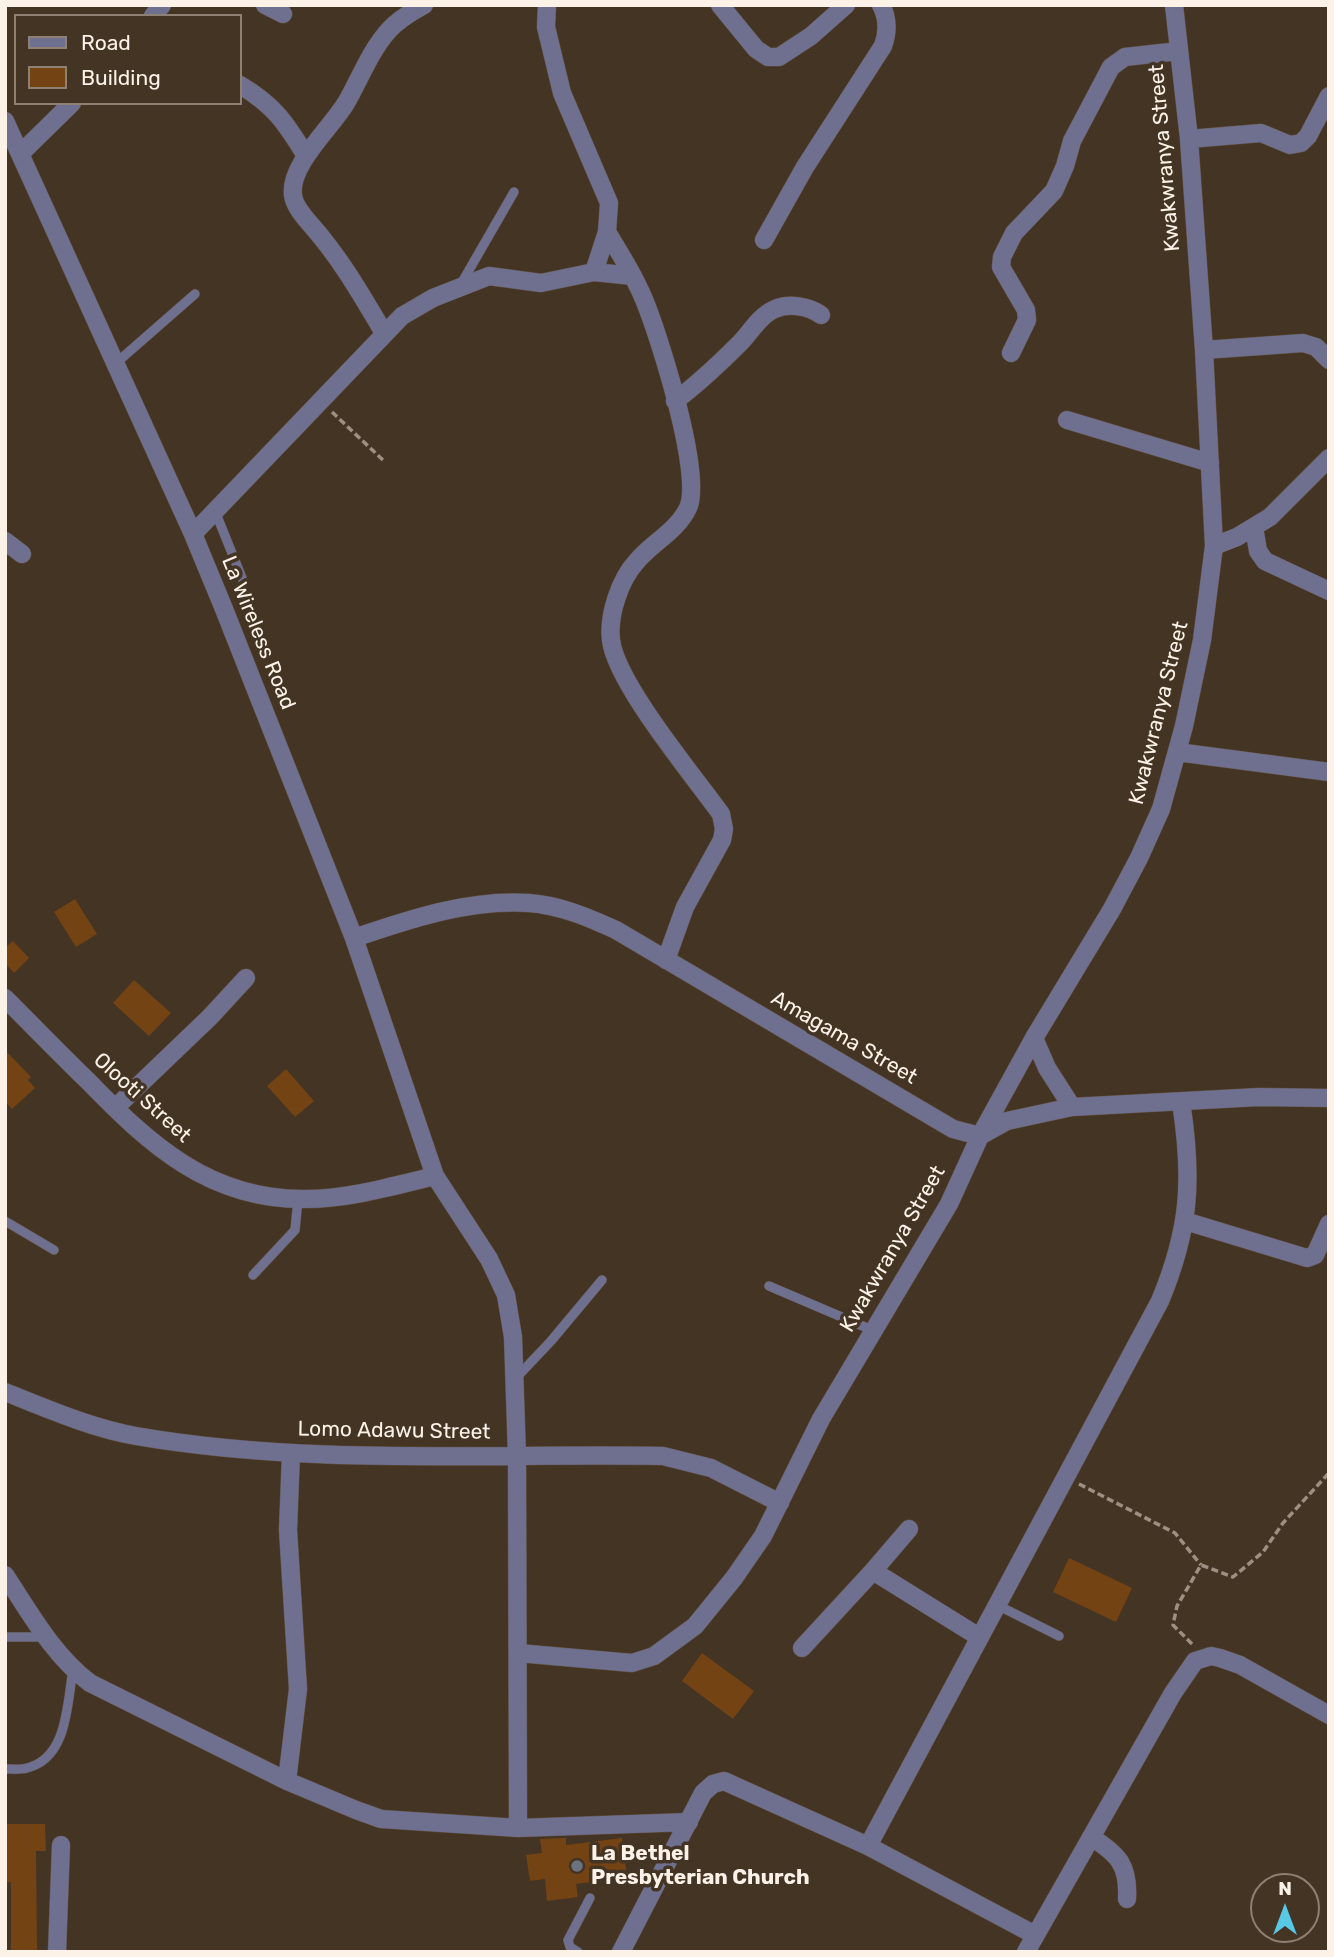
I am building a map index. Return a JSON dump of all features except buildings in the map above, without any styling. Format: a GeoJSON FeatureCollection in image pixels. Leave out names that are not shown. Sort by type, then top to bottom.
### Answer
{"type":"FeatureCollection","features":[{"type":"Feature","properties":{"kind":"street"},"geometry":{"type":"LineString","coordinates":[[265,5],[283,14]]}},
{"type":"Feature","properties":{"kind":"street"},"geometry":{"type":"LineString","coordinates":[[384,333],[335,252],[303,215],[293,197],[293,181],[306,156],[345,104],[369,58],[387,31],[400,19],[424,5]]}},
{"type":"Feature","properties":{"kind":"street"},"geometry":{"type":"LineString","coordinates":[[547,5],[546,27],[562,93],[609,203],[607,233],[594,272]]}},
{"type":"Feature","properties":{"kind":"street"},"geometry":{"type":"LineString","coordinates":[[720,5],[755,49],[768,57],[779,57],[811,36],[846,5]]}},
{"type":"Feature","properties":{"kind":"street"},"geometry":{"type":"LineString","coordinates":[[764,240],[805,167],[883,46],[887,27],[881,5]]}},
{"type":"Feature","properties":{"kind":"street","name":"Kwakwranya Street"},"geometry":{"type":"LineString","coordinates":[[518,1653],[632,1663],[654,1656],[704,1617],[763,1536],[811,1438],[872,1330],[950,1204],[979,1136],[1112,909],[1161,809],[1177,752],[1202,640],[1214,546],[1189,139],[1174,5]]}},
{"type":"Feature","properties":{"kind":"street"},"geometry":{"type":"LineString","coordinates":[[1011,353],[1027,320],[1026,310],[1001,267],[1002,257],[1014,233],[1054,191],[1072,141],[1111,67],[1125,57],[1179,51]]}},
{"type":"Feature","properties":{"kind":"street"},"geometry":{"type":"LineString","coordinates":[[242,86],[262,98],[285,121],[306,156]]}},
{"type":"Feature","properties":{"kind":"street"},"geometry":{"type":"LineString","coordinates":[[1189,139],[1261,133],[1290,145],[1301,143],[1308,136],[1329,96]]}},
{"type":"Feature","properties":{"kind":"street"},"geometry":{"type":"LineString","coordinates":[[20,154],[70,105]]}},
{"type":"Feature","properties":{"kind":"street","name":"La Wireless Road"},"geometry":{"type":"LineString","coordinates":[[5,121],[193,534],[354,938],[435,1177],[489,1259],[506,1295],[513,1337],[517,1456],[518,1828]]}},
{"type":"Feature","properties":{"kind":"street"},"geometry":{"type":"LineString","coordinates":[[607,233],[633,276],[647,307],[687,448],[691,489],[690,503],[676,526],[637,560],[630,570],[612,614],[611,643],[618,663],[644,708],[723,820],[722,840],[685,907],[666,960]]}},
{"type":"Feature","properties":{"kind":"street"},"geometry":{"type":"LineString","coordinates":[[193,534],[402,316],[461,285],[489,276],[541,283],[594,272],[633,276]]}},
{"type":"Feature","properties":{"kind":"street"},"geometry":{"type":"LineString","coordinates":[[675,401],[703,380],[761,319],[775,309],[797,306],[812,308],[821,315]]}},
{"type":"Feature","properties":{"kind":"street"},"geometry":{"type":"LineString","coordinates":[[1204,350],[1303,343],[1316,347],[1329,360]]}},
{"type":"Feature","properties":{"kind":"street"},"geometry":{"type":"LineString","coordinates":[[1067,420],[1210,463]]}},
{"type":"Feature","properties":{"kind":"street"},"geometry":{"type":"LineString","coordinates":[[1214,546],[1270,517],[1329,458]]}},
{"type":"Feature","properties":{"kind":"street"},"geometry":{"type":"LineString","coordinates":[[1254,527],[1258,551],[1265,561],[1329,591]]}},
{"type":"Feature","properties":{"kind":"street"},"geometry":{"type":"LineString","coordinates":[[5,541],[22,554]]}},
{"type":"Feature","properties":{"kind":"street"},"geometry":{"type":"LineString","coordinates":[[1177,752],[1329,772]]}},
{"type":"Feature","properties":{"kind":"street","name":"Amagama Street"},"geometry":{"type":"LineString","coordinates":[[354,938],[457,908],[490,903],[530,902],[578,913],[616,930],[953,1129],[979,1136]]}},
{"type":"Feature","properties":{"kind":"street"},"geometry":{"type":"LineString","coordinates":[[114,1108],[210,1017],[246,978]]}},
{"type":"Feature","properties":{"kind":"street","name":"Olooti Street"},"geometry":{"type":"LineString","coordinates":[[5,998],[114,1108],[159,1149],[202,1176],[266,1197],[298,1199],[345,1196],[435,1177]]}},
{"type":"Feature","properties":{"kind":"street"},"geometry":{"type":"LineString","coordinates":[[1034,1038],[1047,1068],[1072,1107]]}},
{"type":"Feature","properties":{"kind":"street"},"geometry":{"type":"LineString","coordinates":[[979,1136],[1007,1121],[1072,1107],[1259,1097],[1329,1098]]}},
{"type":"Feature","properties":{"kind":"street"},"geometry":{"type":"LineString","coordinates":[[868,1846],[1067,1478],[1172,1273],[1185,1221],[1189,1173],[1181,1102]]}},
{"type":"Feature","properties":{"kind":"street"},"geometry":{"type":"LineString","coordinates":[[1185,1221],[1307,1258],[1315,1255],[1329,1224]]}},
{"type":"Feature","properties":{"kind":"street","name":"Lomo Adawu Street"},"geometry":{"type":"LineString","coordinates":[[5,1392],[69,1417],[134,1436],[290,1453],[663,1457],[710,1468],[780,1503]]}},
{"type":"Feature","properties":{"kind":"street"},"geometry":{"type":"LineString","coordinates":[[287,1781],[298,1689],[288,1531],[290,1453]]}},
{"type":"Feature","properties":{"kind":"street"},"geometry":{"type":"LineString","coordinates":[[802,1648],[909,1529]]}},
{"type":"Feature","properties":{"kind":"street"},"geometry":{"type":"LineString","coordinates":[[873,1571],[979,1637]]}},
{"type":"Feature","properties":{"kind":"street"},"geometry":{"type":"LineString","coordinates":[[5,1575],[46,1637],[73,1670],[90,1683],[287,1781],[356,1811],[381,1819],[518,1828],[689,1822]]}},
{"type":"Feature","properties":{"kind":"street"},"geometry":{"type":"LineString","coordinates":[[1026,1952],[1173,1693],[1195,1661],[1205,1657],[1220,1657],[1240,1665],[1329,1715]]}},
{"type":"Feature","properties":{"kind":"street"},"geometry":{"type":"LineString","coordinates":[[621,1952],[703,1793],[713,1784],[723,1781],[868,1846],[1035,1935]]}},
{"type":"Feature","properties":{"kind":"street"},"geometry":{"type":"LineString","coordinates":[[1091,1837],[1109,1849],[1123,1864],[1128,1880],[1127,1899]]}},
{"type":"Feature","properties":{"kind":"street"},"geometry":{"type":"LineString","coordinates":[[57,1952],[61,1845]]}},
{"type":"Feature","properties":{"kind":"lane"},"geometry":{"type":"LineString","coordinates":[[461,285],[514,192]]}},
{"type":"Feature","properties":{"kind":"lane"},"geometry":{"type":"LineString","coordinates":[[115,363],[195,294]]}},
{"type":"Feature","properties":{"kind":"lane"},"geometry":{"type":"LineString","coordinates":[[215,511],[244,583]]}},
{"type":"Feature","properties":{"kind":"lane"},"geometry":{"type":"LineString","coordinates":[[253,1275],[295,1230],[298,1199]]}},
{"type":"Feature","properties":{"kind":"lane"},"geometry":{"type":"LineString","coordinates":[[5,1222],[54,1250]]}},
{"type":"Feature","properties":{"kind":"lane"},"geometry":{"type":"LineString","coordinates":[[515,1379],[602,1280]]}},
{"type":"Feature","properties":{"kind":"lane"},"geometry":{"type":"LineString","coordinates":[[769,1286],[872,1330]]}},
{"type":"Feature","properties":{"kind":"lane"},"geometry":{"type":"LineString","coordinates":[[997,1605],[1059,1636]]}},
{"type":"Feature","properties":{"kind":"lane"},"geometry":{"type":"LineString","coordinates":[[5,1637],[46,1637]]}},
{"type":"Feature","properties":{"kind":"lane"},"geometry":{"type":"LineString","coordinates":[[5,1769],[28,1768],[46,1758],[61,1738],[73,1670]]}},
{"type":"Feature","properties":{"kind":"lane"},"geometry":{"type":"LineString","coordinates":[[578,1952],[570,1947],[568,1940],[590,1898]]}},
{"type":"Feature","properties":{"kind":"path"},"geometry":{"type":"LineString","coordinates":[[320,401],[384,461]]}},
{"type":"Feature","properties":{"kind":"path"},"geometry":{"type":"LineString","coordinates":[[1067,1478],[1175,1533],[1200,1565],[1233,1577],[1263,1552],[1283,1523],[1329,1473]]}},
{"type":"Feature","properties":{"kind":"path"},"geometry":{"type":"LineString","coordinates":[[1200,1565],[1177,1606],[1173,1625],[1205,1657]]}},
{"type":"Feature","properties":{"kind":"place","name":"La Bethel Presbyterian Church"},"geometry":{"type":"Point","coordinates":[577,1866]}}]}
